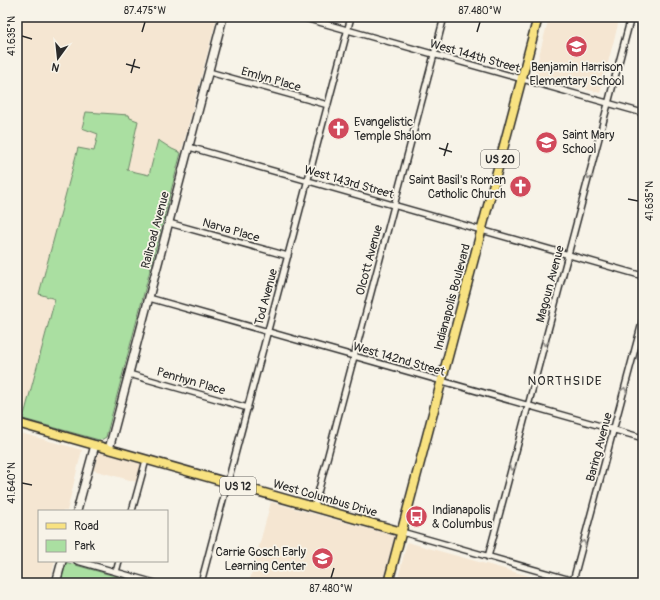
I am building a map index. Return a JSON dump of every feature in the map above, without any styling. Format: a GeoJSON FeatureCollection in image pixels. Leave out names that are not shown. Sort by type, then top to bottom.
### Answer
{"type":"FeatureCollection","features":[{"type":"Feature","properties":{"kind":"main road","name":"Indianapolis Boulevard"},"geometry":{"type":"LineString","coordinates":[[388,583],[538,17]]}},
{"type":"Feature","properties":{"kind":"main road","name":"West Columbus Drive"},"geometry":{"type":"LineString","coordinates":[[17,423],[402,532]]}},
{"type":"Feature","properties":{"kind":"street","name":"Railroad Avenue"},"geometry":{"type":"LineString","coordinates":[[109,449],[223,17]]}},
{"type":"Feature","properties":{"kind":"street","name":"West 144th Street"},"geometry":{"type":"LineString","coordinates":[[301,17],[643,113]]}},
{"type":"Feature","properties":{"kind":"street","name":"Tod Avenue"},"geometry":{"type":"LineString","coordinates":[[201,583],[351,17]]}},
{"type":"Feature","properties":{"kind":"street","name":"Olcott Avenue"},"geometry":{"type":"LineString","coordinates":[[314,508],[444,17]]}},
{"type":"Feature","properties":{"kind":"street","name":"Magoun Avenue"},"geometry":{"type":"LineString","coordinates":[[488,557],[631,17]]}},
{"type":"Feature","properties":{"kind":"street","name":"Emlyn Place"},"geometry":{"type":"LineString","coordinates":[[209,72],[328,105]]}},
{"type":"Feature","properties":{"kind":"street","name":"West 143rd Street"},"geometry":{"type":"LineString","coordinates":[[189,147],[643,276]]}},
{"type":"Feature","properties":{"kind":"street","name":"Narva Place"},"geometry":{"type":"LineString","coordinates":[[169,223],[288,256]]}},
{"type":"Feature","properties":{"kind":"street","name":"West 142nd Street"},"geometry":{"type":"LineString","coordinates":[[149,298],[643,438]]}},
{"type":"Feature","properties":{"kind":"street","name":"Baring Avenue"},"geometry":{"type":"LineString","coordinates":[[573,581],[643,319]]}},
{"type":"Feature","properties":{"kind":"street","name":"Penrhyn Place"},"geometry":{"type":"LineString","coordinates":[[129,374],[248,408]]}},
{"type":"Feature","properties":{"kind":"street"},"geometry":{"type":"LineString","coordinates":[[77,510],[95,445]]}},
{"type":"Feature","properties":{"kind":"street"},"geometry":{"type":"LineString","coordinates":[[132,510],[146,460]]}},
{"type":"Feature","properties":{"kind":"street","name":"West Columbus Drive"},"geometry":{"type":"LineString","coordinates":[[402,532],[581,583]]}},
{"type":"Feature","properties":{"kind":"street"},"geometry":{"type":"LineString","coordinates":[[56,583],[62,562]]}},
{"type":"Feature","properties":{"kind":"street"},"geometry":{"type":"LineString","coordinates":[[81,562],[155,583]]}},
{"type":"Feature","properties":{"kind":"street"},"geometry":{"type":"LineString","coordinates":[[116,572],[119,562]]}},
{"type":"Feature","properties":{"kind":"shaded area"},"geometry":{"type":"Polygon","coordinates":[[[17,17],[217,17],[181,153],[159,141],[149,175],[126,170],[99,134],[94,151],[78,148],[40,294],[56,298],[23,419],[17,417],[17,17]]]}},
{"type":"Feature","properties":{"kind":"shaded area","name":"Benjamin Harrison Elementary School"},"geometry":{"type":"Polygon","coordinates":[[[549,17],[620,17],[600,93],[534,75],[549,17]]]}},
{"type":"Feature","properties":{"kind":"shaded area"},"geometry":{"type":"Polygon","coordinates":[[[17,432],[82,450],[67,510],[38,510],[38,562],[55,562],[50,583],[17,583],[17,432]]]}},
{"type":"Feature","properties":{"kind":"shaded area"},"geometry":{"type":"Polygon","coordinates":[[[99,452],[142,464],[137,482],[93,470],[99,452]]]}},
{"type":"Feature","properties":{"kind":"shaded area","name":"Carrie Gosch Early Learning Center"},"geometry":{"type":"Polygon","coordinates":[[[271,502],[395,536],[382,583],[249,583],[271,502]]]}},
{"type":"Feature","properties":{"kind":"shaded area"},"geometry":{"type":"Polygon","coordinates":[[[407,542],[486,564],[554,583],[397,583],[407,542]]]}},
{"type":"Feature","properties":{"kind":"green space"},"geometry":{"type":"Polygon","coordinates":[[[86,112],[129,115],[130,118],[138,121],[127,170],[149,175],[158,140],[181,153],[106,437],[99,440],[23,419],[55,299],[39,294],[78,148],[94,151],[98,134],[82,128],[86,112]]]}},
{"type":"Feature","properties":{"kind":"green space"},"geometry":{"type":"Polygon","coordinates":[[[65,562],[140,583],[59,583],[65,562]]]}},
{"type":"Feature","properties":{"kind":"place","name":"Benjamin Harrison Elementary School"},"geometry":{"type":"Point","coordinates":[577,46]}},
{"type":"Feature","properties":{"kind":"place","name":"Evangelistic Temple Shalom"},"geometry":{"type":"Point","coordinates":[338,129]}},
{"type":"Feature","properties":{"kind":"place","name":"Saint Mary School"},"geometry":{"type":"Point","coordinates":[546,142]}},
{"type":"Feature","properties":{"kind":"place","name":"Saint Basil's Roman Catholic Church"},"geometry":{"type":"Point","coordinates":[521,187]}},
{"type":"Feature","properties":{"kind":"place","name":"Indianapolis & Columbus"},"geometry":{"type":"Point","coordinates":[416,517]}},
{"type":"Feature","properties":{"kind":"place","name":"Carrie Gosch Early Learning Center"},"geometry":{"type":"Point","coordinates":[322,559]}},
{"type":"Feature","properties":{"kind":"district","name":"NORTHSIDE"},"geometry":{"type":"Point","coordinates":[565,380]}}]}
